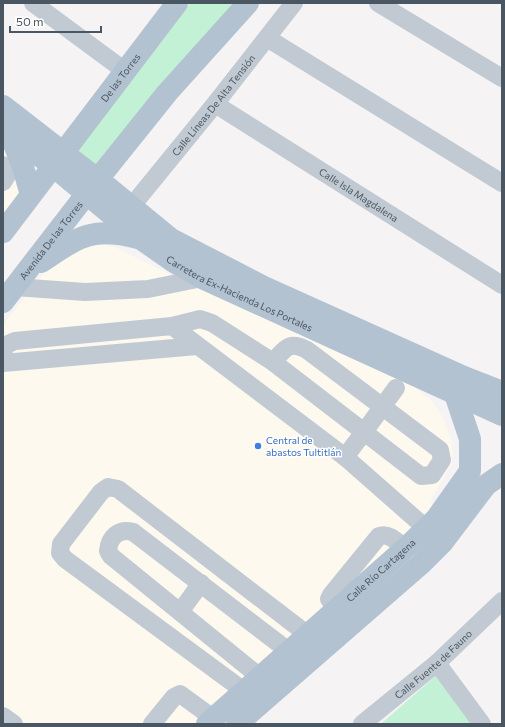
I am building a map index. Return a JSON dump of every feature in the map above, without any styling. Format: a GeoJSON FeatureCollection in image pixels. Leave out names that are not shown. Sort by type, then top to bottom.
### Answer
{"type":"FeatureCollection","features":[{"type":"Feature","properties":{"kind":"main road","name":"De las Torres"},"geometry":{"type":"LineString","coordinates":[[58,159],[177,3]]}},
{"type":"Feature","properties":{"kind":"main road"},"geometry":{"type":"LineString","coordinates":[[92,186],[167,93],[248,3]]}},
{"type":"Feature","properties":{"kind":"main road","name":"Carretera Ex-Hacienda Los Portales"},"geometry":{"type":"LineString","coordinates":[[3,106],[58,159],[92,186],[141,239],[174,262],[202,278],[259,295],[460,386],[502,415]]}},
{"type":"Feature","properties":{"kind":"main road"},"geometry":{"type":"LineString","coordinates":[[6,131],[19,156],[31,196]]}},
{"type":"Feature","properties":{"kind":"main road","name":"Carretera Ex-Hacienda Los Portales"},"geometry":{"type":"LineString","coordinates":[[6,131],[58,159]]}},
{"type":"Feature","properties":{"kind":"main road"},"geometry":{"type":"LineString","coordinates":[[3,232],[58,159]]}},
{"type":"Feature","properties":{"kind":"main road","name":"Carretera Ex-Hacienda Los Portales"},"geometry":{"type":"LineString","coordinates":[[92,186],[131,207],[170,239],[259,295]]}},
{"type":"Feature","properties":{"kind":"main road","name":"Avenida De las Torres"},"geometry":{"type":"LineString","coordinates":[[15,287],[92,186]]}},
{"type":"Feature","properties":{"kind":"main road"},"geometry":{"type":"LineString","coordinates":[[15,287],[72,242],[98,232],[115,232],[141,239]]}},
{"type":"Feature","properties":{"kind":"main road","name":"Carretera Ex-Hacienda Los Portales"},"geometry":{"type":"LineString","coordinates":[[460,386],[502,392]]}},
{"type":"Feature","properties":{"kind":"main road","name":"Calle Río Cartagena"},"geometry":{"type":"LineString","coordinates":[[237,724],[298,658],[422,563],[435,536],[486,477],[470,439],[460,386]]}},
{"type":"Feature","properties":{"kind":"main road","name":"Calle Río Cartagena"},"geometry":{"type":"LineString","coordinates":[[210,721],[260,677],[298,658],[308,635],[406,549],[435,536]]}},
{"type":"Feature","properties":{"kind":"street"},"geometry":{"type":"LineString","coordinates":[[33,3],[125,71]]}},
{"type":"Feature","properties":{"kind":"street","name":"Calle Líneas De Alta Tensión"},"geometry":{"type":"LineString","coordinates":[[131,207],[215,104],[294,3]]}},
{"type":"Feature","properties":{"kind":"street"},"geometry":{"type":"LineString","coordinates":[[378,3],[502,78]]}},
{"type":"Feature","properties":{"kind":"street"},"geometry":{"type":"LineString","coordinates":[[267,38],[502,183]]}},
{"type":"Feature","properties":{"kind":"street","name":"Calle Isla Magdalena"},"geometry":{"type":"LineString","coordinates":[[215,104],[502,285]]}},
{"type":"Feature","properties":{"kind":"street"},"geometry":{"type":"LineString","coordinates":[[3,165],[9,172],[3,182]]}},
{"type":"Feature","properties":{"kind":"street"},"geometry":{"type":"LineString","coordinates":[[15,287],[86,292],[132,290],[148,289],[202,278]]}},
{"type":"Feature","properties":{"kind":"street"},"geometry":{"type":"LineString","coordinates":[[3,350],[8,344],[15,341],[172,326],[200,319],[206,321],[273,362],[421,476],[432,474],[442,460],[440,450],[297,344],[288,346],[273,362]]}},
{"type":"Feature","properties":{"kind":"street"},"geometry":{"type":"LineString","coordinates":[[172,326],[345,457],[435,536]]}},
{"type":"Feature","properties":{"kind":"street"},"geometry":{"type":"LineString","coordinates":[[3,363],[197,346]]}},
{"type":"Feature","properties":{"kind":"street"},"geometry":{"type":"LineString","coordinates":[[345,457],[396,388]]}},
{"type":"Feature","properties":{"kind":"street"},"geometry":{"type":"LineString","coordinates":[[244,691],[65,560],[60,553],[61,544],[101,492],[108,487],[118,489],[308,635]]}},
{"type":"Feature","properties":{"kind":"street"},"geometry":{"type":"LineString","coordinates":[[260,677],[112,556],[108,551],[109,545],[117,533],[124,530],[133,532],[298,658]]}},
{"type":"Feature","properties":{"kind":"street"},"geometry":{"type":"LineString","coordinates":[[180,612],[201,584]]}},
{"type":"Feature","properties":{"kind":"street","name":"Calle Fuente de Fauno"},"geometry":{"type":"LineString","coordinates":[[362,724],[437,663],[502,601]]}},
{"type":"Feature","properties":{"kind":"street"},"geometry":{"type":"LineString","coordinates":[[437,663],[482,724]]}},
{"type":"Feature","properties":{"kind":"street"},"geometry":{"type":"LineString","coordinates":[[152,724],[174,697],[180,694],[210,721]]}},
{"type":"Feature","properties":{"kind":"street"},"geometry":{"type":"LineString","coordinates":[[3,716],[14,724]]}},
{"type":"Feature","properties":{"kind":"shaded area"},"geometry":{"type":"Polygon","coordinates":[[[3,143],[17,171],[21,199],[3,222],[3,143]]]}},
{"type":"Feature","properties":{"kind":"shaded area"},"geometry":{"type":"Polygon","coordinates":[[[100,244],[115,247],[195,287],[415,387],[432,401],[443,418],[452,442],[452,463],[430,502],[441,510],[204,724],[3,724],[3,325],[47,269],[81,246],[100,244]]]}},
{"type":"Feature","properties":{"kind":"green space"},"geometry":{"type":"Polygon","coordinates":[[[190,3],[237,3],[97,167],[78,150],[190,3]]]}},
{"type":"Feature","properties":{"kind":"green space"},"geometry":{"type":"Polygon","coordinates":[[[439,673],[478,724],[381,724],[439,673]]]}},
{"type":"Feature","properties":{"kind":"place","name":"Central de abastos Tultitlán"},"geometry":{"type":"Point","coordinates":[258,446]}}]}
